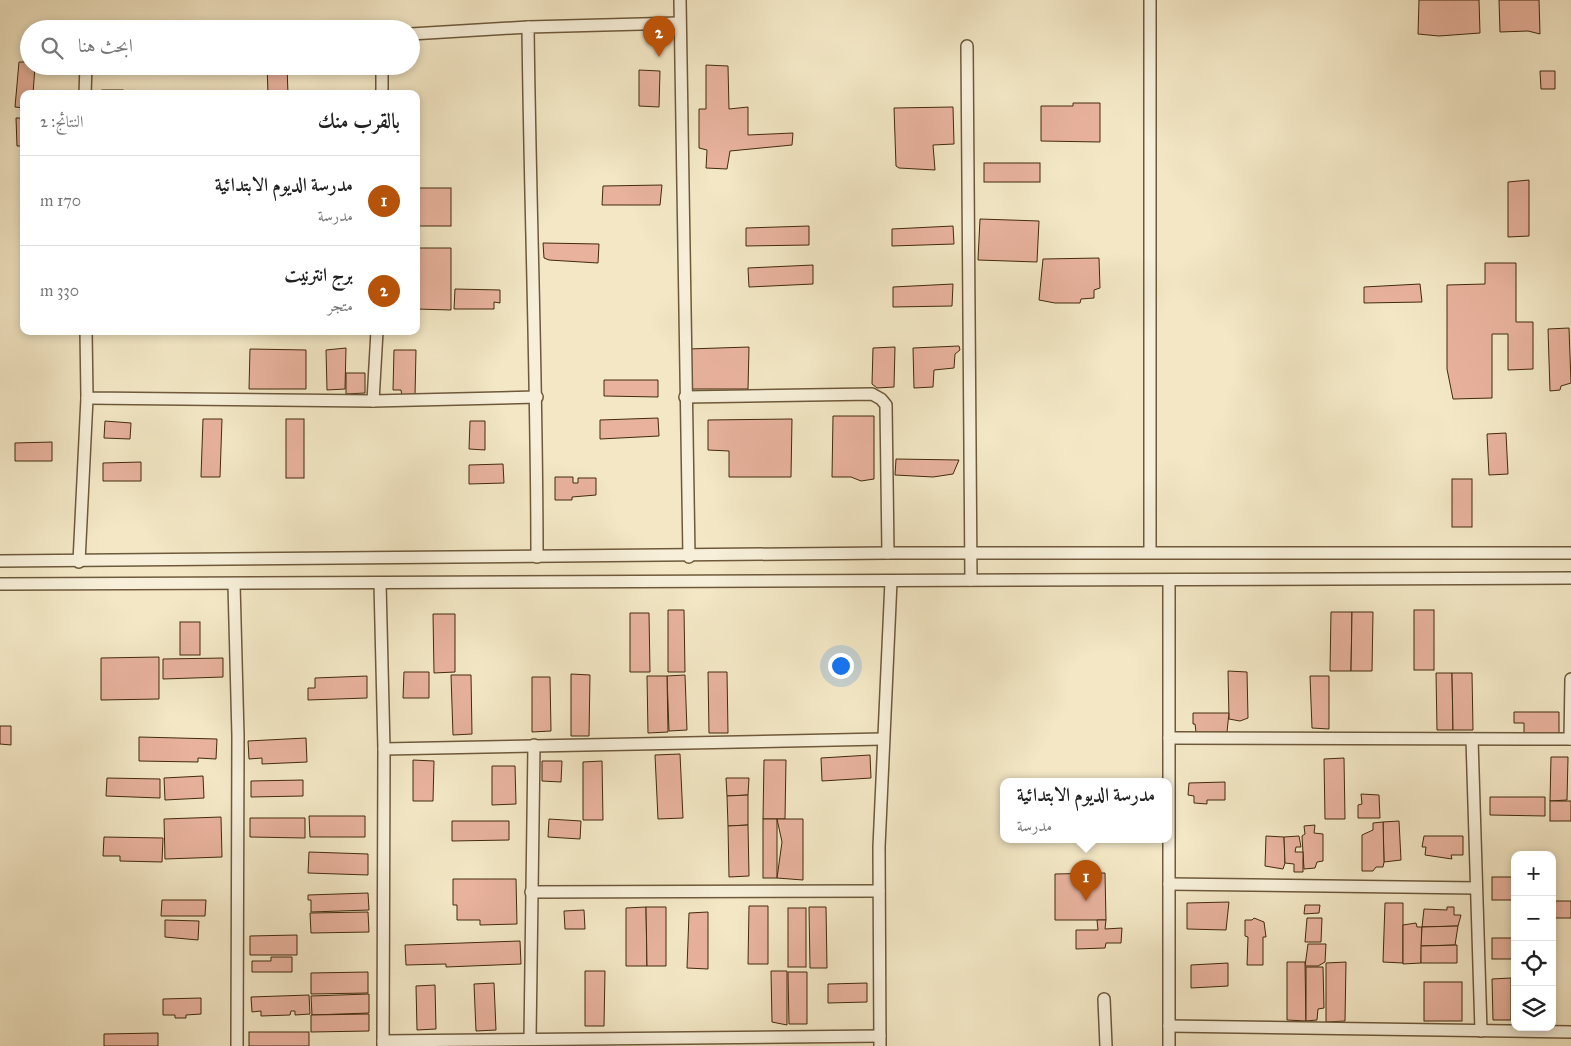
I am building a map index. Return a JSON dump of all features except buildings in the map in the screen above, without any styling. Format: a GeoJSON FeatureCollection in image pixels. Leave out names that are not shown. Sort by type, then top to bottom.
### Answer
{"type":"FeatureCollection","features":[{"type":"Feature","properties":{"kind":"street"},"geometry":{"type":"LineString","coordinates":[[680,0],[685,397],[690,557]]}},
{"type":"Feature","properties":{"kind":"street"},"geometry":{"type":"LineString","coordinates":[[1150,0],[1150,552]]}},
{"type":"Feature","properties":{"kind":"street"},"geometry":{"type":"LineString","coordinates":[[420,33],[528,27],[679,22]]}},
{"type":"Feature","properties":{"kind":"street"},"geometry":{"type":"LineString","coordinates":[[528,27],[530,195],[537,397],[537,557]]}},
{"type":"Feature","properties":{"kind":"street"},"geometry":{"type":"LineString","coordinates":[[968,46],[971,580]]}},
{"type":"Feature","properties":{"kind":"street"},"geometry":{"type":"LineString","coordinates":[[85,90],[86,75]]}},
{"type":"Feature","properties":{"kind":"street"},"geometry":{"type":"LineString","coordinates":[[382,75],[382,90]]}},
{"type":"Feature","properties":{"kind":"street"},"geometry":{"type":"LineString","coordinates":[[79,562],[87,398],[86,335]]}},
{"type":"Feature","properties":{"kind":"street"},"geometry":{"type":"LineString","coordinates":[[373,401],[377,335]]}},
{"type":"Feature","properties":{"kind":"street"},"geometry":{"type":"LineString","coordinates":[[685,397],[872,394],[881,399],[886,405],[888,553]]}},
{"type":"Feature","properties":{"kind":"street"},"geometry":{"type":"LineString","coordinates":[[87,398],[373,401],[537,397]]}},
{"type":"Feature","properties":{"kind":"street"},"geometry":{"type":"LineString","coordinates":[[0,560],[79,562],[690,557],[888,553],[1571,553]]}},
{"type":"Feature","properties":{"kind":"street"},"geometry":{"type":"LineString","coordinates":[[0,584],[1571,578]]}},
{"type":"Feature","properties":{"kind":"street"},"geometry":{"type":"LineString","coordinates":[[1169,580],[1169,778]]}},
{"type":"Feature","properties":{"kind":"street"},"geometry":{"type":"LineString","coordinates":[[380,583],[384,749],[383,1043],[530,1039],[880,1041],[879,891],[883,739],[891,581]]}},
{"type":"Feature","properties":{"kind":"street"},"geometry":{"type":"LineString","coordinates":[[234,584],[238,736],[237,1046]]}},
{"type":"Feature","properties":{"kind":"street"},"geometry":{"type":"LineString","coordinates":[[1169,738],[1571,739],[1571,679]]}},
{"type":"Feature","properties":{"kind":"street"},"geometry":{"type":"LineString","coordinates":[[384,749],[883,739]]}},
{"type":"Feature","properties":{"kind":"street"},"geometry":{"type":"LineString","coordinates":[[1472,739],[1481,1031]]}},
{"type":"Feature","properties":{"kind":"street"},"geometry":{"type":"LineString","coordinates":[[530,1039],[534,745]]}},
{"type":"Feature","properties":{"kind":"street"},"geometry":{"type":"LineString","coordinates":[[1169,843],[1169,1046]]}},
{"type":"Feature","properties":{"kind":"street"},"geometry":{"type":"LineString","coordinates":[[1169,884],[1476,888]]}},
{"type":"Feature","properties":{"kind":"street"},"geometry":{"type":"LineString","coordinates":[[531,892],[879,891]]}},
{"type":"Feature","properties":{"kind":"street"},"geometry":{"type":"LineString","coordinates":[[1104,1000],[1106,1046]]}},
{"type":"Feature","properties":{"kind":"street"},"geometry":{"type":"LineString","coordinates":[[1169,1026],[1571,1032]]}},
{"type":"Feature","properties":{"kind":"place","name":"برج انترنيت"},"geometry":{"type":"Point","coordinates":[659,57]}},
{"type":"Feature","properties":{"kind":"place","name":"مدرسة الديوم الابتدائية"},"geometry":{"type":"Point","coordinates":[1086,901]}}]}
